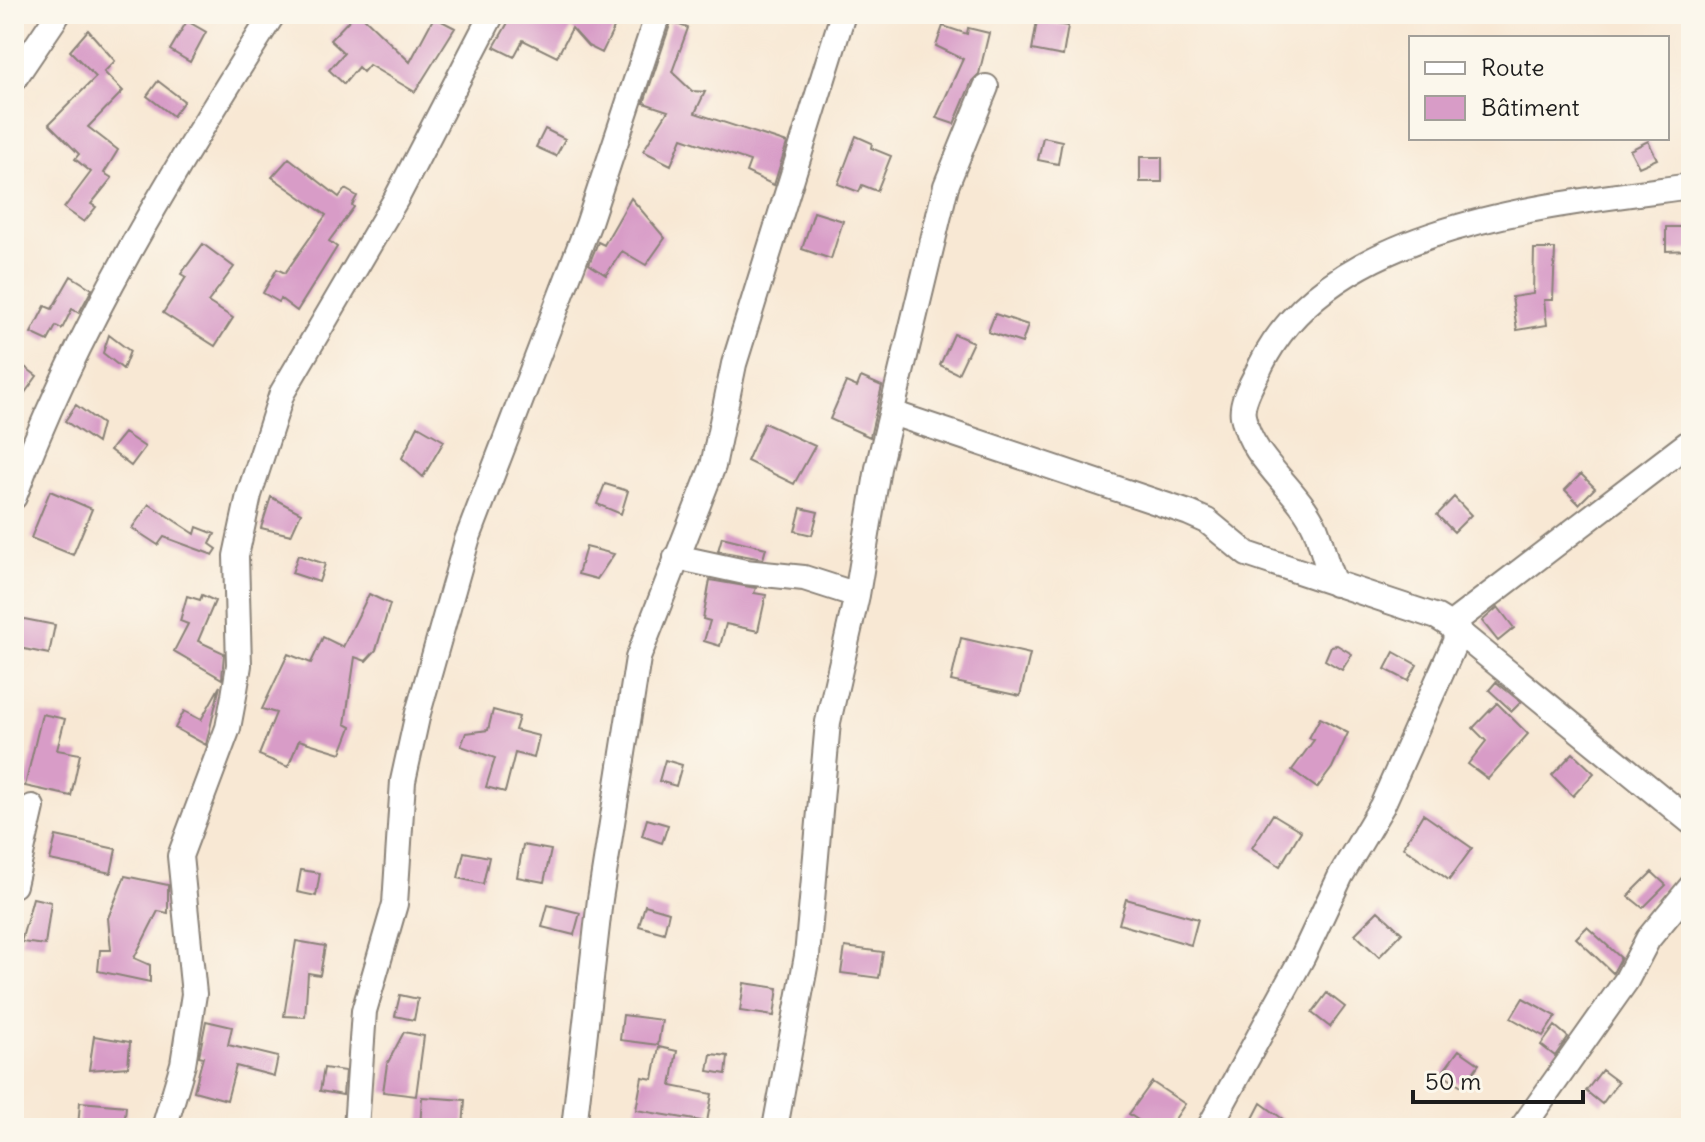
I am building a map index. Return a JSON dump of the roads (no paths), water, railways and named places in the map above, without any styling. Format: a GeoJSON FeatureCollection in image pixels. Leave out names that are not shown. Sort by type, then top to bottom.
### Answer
{"type":"FeatureCollection","features":[{"type":"Feature","properties":{"kind":"street"},"geometry":{"type":"LineString","coordinates":[[14,79],[58,14]]}},
{"type":"Feature","properties":{"kind":"street"},"geometry":{"type":"LineString","coordinates":[[14,497],[38,432],[150,216],[273,14]]}},
{"type":"Feature","properties":{"kind":"street"},"geometry":{"type":"LineString","coordinates":[[164,1128],[183,1064],[194,994],[180,856],[228,728],[239,665],[236,556],[249,495],[282,393],[396,199],[492,14]]}},
{"type":"Feature","properties":{"kind":"street"},"geometry":{"type":"LineString","coordinates":[[356,1128],[364,1011],[395,904],[403,781],[422,699],[467,540],[588,225],[658,14]]}},
{"type":"Feature","properties":{"kind":"street"},"geometry":{"type":"LineString","coordinates":[[574,1128],[600,899],[638,658],[713,466],[734,364],[843,14]]}},
{"type":"Feature","properties":{"kind":"street"},"geometry":{"type":"LineString","coordinates":[[775,1128],[807,956],[828,722],[857,595],[878,468],[946,186],[986,87]]}},
{"type":"Feature","properties":{"kind":"street"},"geometry":{"type":"LineString","coordinates":[[1335,584],[1326,567],[1315,527],[1257,446],[1243,415],[1248,392],[1266,355],[1290,320],[1356,270],[1402,247],[1459,228],[1554,206],[1691,186]]}},
{"type":"Feature","properties":{"kind":"street"},"geometry":{"type":"LineString","coordinates":[[892,413],[1189,513],[1207,521],[1247,554],[1450,625],[1691,822]]}},
{"type":"Feature","properties":{"kind":"street"},"geometry":{"type":"LineString","coordinates":[[1450,625],[1691,441]]}},
{"type":"Feature","properties":{"kind":"street"},"geometry":{"type":"LineString","coordinates":[[676,557],[745,572],[804,578],[857,595]]}},
{"type":"Feature","properties":{"kind":"street"},"geometry":{"type":"LineString","coordinates":[[1209,1128],[1303,956],[1341,875],[1382,806],[1455,642],[1456,633],[1450,625]]}},
{"type":"Feature","properties":{"kind":"street"},"geometry":{"type":"LineString","coordinates":[[14,885],[32,807]]}},
{"type":"Feature","properties":{"kind":"street"},"geometry":{"type":"LineString","coordinates":[[1522,1128],[1626,981],[1648,939],[1691,887]]}}]}
